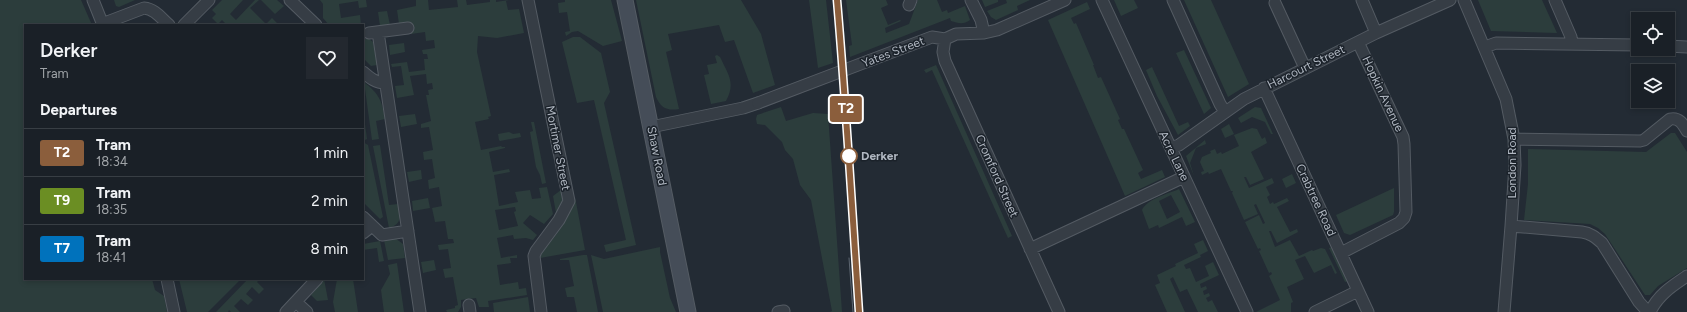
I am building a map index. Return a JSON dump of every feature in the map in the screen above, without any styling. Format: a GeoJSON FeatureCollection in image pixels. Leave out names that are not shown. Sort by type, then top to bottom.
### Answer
{"type":"FeatureCollection","features":[{"type":"Feature","properties":{"kind":"main road","name":"Shaw Road"},"geometry":{"type":"LineString","coordinates":[[625,0],[688,312]]}},
{"type":"Feature","properties":{"kind":"street"},"geometry":{"type":"LineString","coordinates":[[93,0],[102,24]]}},
{"type":"Feature","properties":{"kind":"street"},"geometry":{"type":"LineString","coordinates":[[185,24],[209,0]]}},
{"type":"Feature","properties":{"kind":"street"},"geometry":{"type":"LineString","coordinates":[[290,0],[315,24]]}},
{"type":"Feature","properties":{"kind":"street","name":"Mortimer Street"},"geometry":{"type":"LineString","coordinates":[[528,0],[569,201],[559,220],[534,256],[540,312]]}},
{"type":"Feature","properties":{"kind":"street"},"geometry":{"type":"LineString","coordinates":[[972,0],[981,20],[984,33]]}},
{"type":"Feature","properties":{"kind":"street","name":"Yates Street"},"geometry":{"type":"LineString","coordinates":[[651,127],[743,108],[932,37],[945,39],[956,34],[984,33],[1004,27],[1065,0]]}},
{"type":"Feature","properties":{"kind":"street","name":"Acre Lane"},"geometry":{"type":"LineString","coordinates":[[1102,0],[1247,312]]}},
{"type":"Feature","properties":{"kind":"street"},"geometry":{"type":"LineString","coordinates":[[1173,0],[1225,112]]}},
{"type":"Feature","properties":{"kind":"street"},"geometry":{"type":"LineString","coordinates":[[1362,0],[1376,33]]}},
{"type":"Feature","properties":{"kind":"street","name":"Harcourt Street"},"geometry":{"type":"LineString","coordinates":[[1171,148],[1178,145],[1244,99],[1264,88],[1376,33],[1450,0]]}},
{"type":"Feature","properties":{"kind":"street","name":"London Road"},"geometry":{"type":"LineString","coordinates":[[1464,0],[1506,99],[1514,139],[1511,226],[1504,312]]}},
{"type":"Feature","properties":{"kind":"street"},"geometry":{"type":"LineString","coordinates":[[1555,0],[1571,37],[1572,44]]}},
{"type":"Feature","properties":{"kind":"street"},"geometry":{"type":"LineString","coordinates":[[1275,3],[1305,68]]}},
{"type":"Feature","properties":{"kind":"street"},"geometry":{"type":"LineString","coordinates":[[104,24],[144,8],[150,8],[168,24]]}},
{"type":"Feature","properties":{"kind":"street"},"geometry":{"type":"LineString","coordinates":[[408,28],[373,33],[385,83],[420,312]]}},
{"type":"Feature","properties":{"kind":"street","name":"Cromford Street"},"geometry":{"type":"LineString","coordinates":[[945,39],[943,52],[945,61],[1058,312]]}},
{"type":"Feature","properties":{"kind":"street","name":"Hopkin Avenue"},"geometry":{"type":"LineString","coordinates":[[1341,253],[1399,223],[1404,218],[1406,212],[1403,137],[1358,42]]}},
{"type":"Feature","properties":{"kind":"street"},"geometry":{"type":"LineString","coordinates":[[1485,47],[1496,43],[1631,46]]}},
{"type":"Feature","properties":{"kind":"street"},"geometry":{"type":"LineString","coordinates":[[1675,46],[1687,46]]}},
{"type":"Feature","properties":{"kind":"street"},"geometry":{"type":"LineString","coordinates":[[364,73],[379,83],[385,83]]}},
{"type":"Feature","properties":{"kind":"street","name":"Crabtree Road"},"geometry":{"type":"LineString","coordinates":[[1264,88],[1368,312]]}},
{"type":"Feature","properties":{"kind":"street"},"geometry":{"type":"LineString","coordinates":[[1514,139],[1640,141],[1644,140],[1670,119],[1676,118],[1683,124],[1687,131]]}},
{"type":"Feature","properties":{"kind":"street"},"geometry":{"type":"LineString","coordinates":[[1030,249],[1184,177]]}},
{"type":"Feature","properties":{"kind":"street"},"geometry":{"type":"LineString","coordinates":[[364,218],[382,235],[408,231]]}},
{"type":"Feature","properties":{"kind":"street"},"geometry":{"type":"LineString","coordinates":[[364,232],[372,226]]}},
{"type":"Feature","properties":{"kind":"street"},"geometry":{"type":"LineString","coordinates":[[1511,226],[1582,232],[1596,237],[1602,243],[1639,302],[1649,312],[1664,291],[1687,276]]}},
{"type":"Feature","properties":{"kind":"street"},"geometry":{"type":"LineString","coordinates":[[167,280],[174,312]]}},
{"type":"Feature","properties":{"kind":"street"},"geometry":{"type":"LineString","coordinates":[[286,312],[316,280]]}},
{"type":"Feature","properties":{"kind":"street"},"geometry":{"type":"LineString","coordinates":[[1315,312],[1358,291]]}},
{"type":"Feature","properties":{"kind":"street"},"geometry":{"type":"LineString","coordinates":[[296,302],[307,312]]}},
{"type":"Feature","properties":{"kind":"shaded area"},"geometry":{"type":"Polygon","coordinates":[[[0,0],[81,0],[92,24],[24,24],[24,280],[152,280],[155,290],[164,296],[167,312],[0,312],[0,0]]]}},
{"type":"Feature","properties":{"kind":"shaded area"},"geometry":{"type":"Polygon","coordinates":[[[114,0],[135,0],[119,7],[116,6],[114,0]]]}},
{"type":"Feature","properties":{"kind":"shaded area"},"geometry":{"type":"Polygon","coordinates":[[[222,0],[243,0],[230,14],[236,20],[255,0],[259,0],[250,8],[266,24],[224,24],[225,23],[222,20],[218,24],[212,18],[216,14],[212,10],[222,0]]]}},
{"type":"Feature","properties":{"kind":"shaded area"},"geometry":{"type":"Polygon","coordinates":[[[261,0],[277,0],[284,6],[275,14],[261,0]]]}},
{"type":"Feature","properties":{"kind":"shaded area"},"geometry":{"type":"Polygon","coordinates":[[[320,0],[366,0],[367,7],[359,8],[358,1],[339,4],[341,18],[360,15],[361,24],[328,24],[323,18],[323,4],[320,0]]]}},
{"type":"Feature","properties":{"kind":"shaded area"},"geometry":{"type":"Polygon","coordinates":[[[416,0],[428,0],[429,10],[458,7],[457,0],[466,0],[467,5],[490,2],[490,0],[496,0],[496,2],[509,0],[506,1],[508,10],[519,9],[524,33],[497,38],[478,36],[477,52],[491,116],[488,117],[489,119],[475,122],[481,150],[501,146],[505,147],[489,152],[493,172],[509,169],[510,172],[494,175],[499,206],[518,202],[515,192],[530,190],[532,199],[541,198],[539,188],[547,187],[553,214],[544,224],[530,215],[523,223],[537,235],[533,240],[526,238],[514,239],[513,235],[497,238],[501,258],[517,255],[517,258],[510,258],[511,263],[497,265],[500,285],[518,282],[519,289],[526,288],[527,295],[488,301],[489,307],[479,307],[476,298],[461,300],[461,307],[458,312],[447,312],[446,310],[455,308],[455,306],[458,305],[453,277],[445,278],[443,269],[451,268],[448,249],[439,250],[438,245],[454,243],[453,239],[448,239],[445,221],[435,222],[432,208],[442,206],[439,187],[429,189],[428,180],[435,178],[432,159],[424,160],[423,152],[433,150],[429,127],[421,128],[421,124],[431,121],[426,95],[429,95],[428,90],[433,89],[432,83],[427,84],[426,74],[410,76],[414,95],[397,98],[395,86],[404,85],[401,66],[392,67],[391,64],[407,62],[409,72],[425,70],[424,59],[428,59],[427,54],[423,54],[422,50],[435,48],[434,40],[426,41],[425,32],[411,34],[409,23],[399,24],[397,10],[416,6],[416,0]],[[515,207],[495,210],[499,230],[518,226],[514,212],[516,211],[515,207]]]}},
{"type":"Feature","properties":{"kind":"shaded area"},"geometry":{"type":"Polygon","coordinates":[[[565,0],[611,0],[622,41],[603,46],[578,31],[572,32],[566,36],[565,32],[570,31],[567,12],[559,13],[558,3],[565,2],[565,0]]]}},
{"type":"Feature","properties":{"kind":"shaded area"},"geometry":{"type":"Polygon","coordinates":[[[636,0],[741,0],[761,34],[775,85],[753,93],[734,40],[725,42],[719,25],[668,34],[672,50],[666,52],[679,109],[671,110],[665,108],[660,104],[656,97],[636,0]]]}},
{"type":"Feature","properties":{"kind":"shaded area"},"geometry":{"type":"Polygon","coordinates":[[[809,0],[826,0],[833,63],[818,68],[809,0]]]}},
{"type":"Feature","properties":{"kind":"shaded area"},"geometry":{"type":"Polygon","coordinates":[[[846,0],[886,0],[888,5],[881,8],[888,25],[900,20],[901,21],[885,28],[886,33],[909,24],[918,0],[937,0],[942,12],[947,10],[948,13],[965,6],[970,20],[965,23],[960,23],[951,21],[950,18],[850,57],[849,46],[852,45],[846,0]]]}},
{"type":"Feature","properties":{"kind":"shaded area"},"geometry":{"type":"Polygon","coordinates":[[[982,0],[998,0],[998,2],[985,7],[982,0]]]}},
{"type":"Feature","properties":{"kind":"shaded area"},"geometry":{"type":"Polygon","coordinates":[[[1006,0],[1030,0],[1017,6],[1018,10],[996,20],[991,17],[987,11],[1007,3],[1006,0]]]}},
{"type":"Feature","properties":{"kind":"shaded area"},"geometry":{"type":"Polygon","coordinates":[[[1114,0],[1134,0],[1138,8],[1121,16],[1114,0]]]}},
{"type":"Feature","properties":{"kind":"shaded area"},"geometry":{"type":"Polygon","coordinates":[[[1184,0],[1211,0],[1249,84],[1228,97],[1184,0]]]}},
{"type":"Feature","properties":{"kind":"shaded area"},"geometry":{"type":"Polygon","coordinates":[[[1478,0],[1542,0],[1557,33],[1491,31],[1478,0]]]}},
{"type":"Feature","properties":{"kind":"shaded area"},"geometry":{"type":"Polygon","coordinates":[[[1087,2],[1090,9],[1071,18],[1074,24],[1076,23],[1098,78],[1101,77],[1120,119],[1118,120],[1122,129],[1124,129],[1143,170],[1138,173],[1141,179],[1162,170],[1165,177],[1125,196],[1048,20],[1087,2]]]}},
{"type":"Feature","properties":{"kind":"shaded area"},"geometry":{"type":"Polygon","coordinates":[[[387,11],[390,25],[380,26],[378,12],[387,11]]]}},
{"type":"Feature","properties":{"kind":"shaded area"},"geometry":{"type":"Polygon","coordinates":[[[272,18],[278,24],[266,24],[272,18]]]}},
{"type":"Feature","properties":{"kind":"shaded area"},"geometry":{"type":"Polygon","coordinates":[[[573,37],[580,37],[601,53],[610,92],[604,103],[636,245],[606,252],[604,245],[626,240],[594,100],[577,103],[562,42],[573,37]]]}},
{"type":"Feature","properties":{"kind":"shaded area"},"geometry":{"type":"Polygon","coordinates":[[[364,39],[369,39],[373,42],[377,65],[371,66],[364,59],[364,39]]]}},
{"type":"Feature","properties":{"kind":"shaded area"},"geometry":{"type":"Polygon","coordinates":[[[404,43],[405,52],[390,55],[389,45],[404,43]]]}},
{"type":"Feature","properties":{"kind":"shaded area"},"geometry":{"type":"Polygon","coordinates":[[[1184,50],[1211,108],[1204,114],[1176,53],[1184,50]]]}},
{"type":"Feature","properties":{"kind":"shaded area"},"geometry":{"type":"Polygon","coordinates":[[[717,55],[720,57],[731,84],[726,101],[711,104],[704,75],[709,74],[707,65],[717,63],[715,56],[717,55]]]}},
{"type":"Feature","properties":{"kind":"shaded area"},"geometry":{"type":"Polygon","coordinates":[[[936,65],[1012,236],[1008,238],[932,70],[926,73],[924,70],[936,65]]]}},
{"type":"Feature","properties":{"kind":"shaded area"},"geometry":{"type":"Polygon","coordinates":[[[1152,67],[1179,126],[1188,122],[1190,126],[1178,135],[1157,96],[1146,70],[1152,67]]]}},
{"type":"Feature","properties":{"kind":"shaded area"},"geometry":{"type":"Polygon","coordinates":[[[364,82],[373,90],[383,107],[385,119],[376,121],[379,139],[372,140],[364,82]]]}},
{"type":"Feature","properties":{"kind":"shaded area"},"geometry":{"type":"Polygon","coordinates":[[[781,107],[786,121],[813,113],[828,114],[842,312],[830,312],[832,311],[811,200],[800,185],[793,159],[785,150],[782,142],[765,125],[757,124],[757,115],[781,107]]]}},
{"type":"Feature","properties":{"kind":"shaded area"},"geometry":{"type":"Polygon","coordinates":[[[1255,107],[1261,108],[1273,134],[1271,134],[1265,122],[1252,117],[1241,123],[1238,118],[1255,107]]]}},
{"type":"Feature","properties":{"kind":"shaded area"},"geometry":{"type":"Polygon","coordinates":[[[415,114],[417,124],[401,127],[399,116],[415,114]]]}},
{"type":"Feature","properties":{"kind":"shaded area"},"geometry":{"type":"Polygon","coordinates":[[[364,116],[367,139],[364,139],[364,116]]]}},
{"type":"Feature","properties":{"kind":"shaded area"},"geometry":{"type":"Polygon","coordinates":[[[531,122],[534,122],[546,183],[542,184],[536,167],[530,132],[533,131],[531,122]]]}},
{"type":"Feature","properties":{"kind":"shaded area"},"geometry":{"type":"Polygon","coordinates":[[[1229,124],[1234,134],[1225,138],[1221,129],[1229,124]]]}},
{"type":"Feature","properties":{"kind":"shaded area"},"geometry":{"type":"Polygon","coordinates":[[[1252,128],[1257,129],[1262,139],[1265,137],[1267,143],[1251,152],[1264,179],[1250,185],[1246,177],[1244,177],[1249,188],[1272,178],[1274,183],[1266,187],[1270,195],[1267,197],[1270,204],[1273,202],[1274,204],[1287,198],[1289,201],[1277,207],[1290,232],[1297,229],[1298,232],[1277,243],[1271,231],[1269,231],[1275,247],[1290,240],[1299,256],[1312,250],[1321,248],[1325,249],[1337,273],[1335,274],[1331,265],[1314,273],[1305,256],[1295,260],[1304,279],[1287,287],[1293,302],[1291,303],[1291,312],[1256,312],[1280,300],[1269,276],[1272,274],[1271,272],[1269,273],[1259,251],[1261,250],[1260,248],[1258,249],[1245,222],[1259,215],[1263,224],[1265,223],[1256,204],[1254,205],[1258,214],[1244,220],[1232,193],[1233,191],[1231,191],[1221,169],[1209,174],[1208,172],[1202,175],[1201,172],[1204,171],[1200,162],[1202,157],[1211,153],[1210,151],[1215,149],[1217,154],[1221,152],[1222,154],[1239,146],[1234,135],[1252,128]]]}},
{"type":"Feature","properties":{"kind":"shaded area"},"geometry":{"type":"Polygon","coordinates":[[[509,132],[513,134],[520,133],[521,137],[499,140],[498,134],[509,132]]]}},
{"type":"Feature","properties":{"kind":"shaded area"},"geometry":{"type":"Polygon","coordinates":[[[1671,133],[1675,133],[1687,152],[1687,268],[1658,286],[1650,295],[1645,295],[1605,234],[1598,228],[1590,224],[1524,220],[1528,184],[1528,149],[1646,152],[1671,133]]]}},
{"type":"Feature","properties":{"kind":"shaded area"},"geometry":{"type":"Polygon","coordinates":[[[1205,140],[1206,144],[1196,148],[1190,163],[1194,176],[1186,156],[1205,140]]]}},
{"type":"Feature","properties":{"kind":"shaded area"},"geometry":{"type":"Polygon","coordinates":[[[364,143],[368,145],[383,217],[380,219],[364,203],[364,143]]]}},
{"type":"Feature","properties":{"kind":"shaded area"},"geometry":{"type":"Polygon","coordinates":[[[380,145],[389,205],[398,204],[400,219],[397,224],[389,228],[373,146],[380,145]]]}},
{"type":"Feature","properties":{"kind":"shaded area"},"geometry":{"type":"Polygon","coordinates":[[[421,170],[422,179],[409,182],[407,172],[421,170]]]}},
{"type":"Feature","properties":{"kind":"shaded area"},"geometry":{"type":"Polygon","coordinates":[[[1292,174],[1296,183],[1286,188],[1282,179],[1292,174]]]}},
{"type":"Feature","properties":{"kind":"shaded area"},"geometry":{"type":"Polygon","coordinates":[[[1394,188],[1393,215],[1350,235],[1344,233],[1336,215],[1394,188]]]}},
{"type":"Feature","properties":{"kind":"shaded area"},"geometry":{"type":"Polygon","coordinates":[[[1179,189],[1195,222],[1186,226],[1182,217],[1159,228],[1158,225],[1149,229],[1142,210],[1145,206],[1153,200],[1179,189]],[[1171,195],[1159,201],[1167,219],[1180,212],[1171,195]]]}},
{"type":"Feature","properties":{"kind":"shaded area"},"geometry":{"type":"Polygon","coordinates":[[[561,190],[563,202],[558,214],[556,213],[553,196],[561,190]]]}},
{"type":"Feature","properties":{"kind":"shaded area"},"geometry":{"type":"Polygon","coordinates":[[[575,197],[585,250],[540,258],[566,219],[575,197]]]}},
{"type":"Feature","properties":{"kind":"shaded area"},"geometry":{"type":"Polygon","coordinates":[[[428,198],[430,208],[413,211],[412,201],[428,198]]]}},
{"type":"Feature","properties":{"kind":"shaded area"},"geometry":{"type":"Polygon","coordinates":[[[395,238],[403,244],[405,258],[388,260],[384,240],[395,238]]]}},
{"type":"Feature","properties":{"kind":"shaded area"},"geometry":{"type":"Polygon","coordinates":[[[1203,240],[1208,251],[1200,255],[1201,257],[1184,265],[1186,269],[1190,268],[1196,282],[1209,276],[1205,266],[1213,262],[1219,275],[1200,284],[1201,288],[1206,286],[1207,289],[1203,291],[1204,295],[1209,293],[1210,296],[1206,298],[1208,302],[1212,300],[1218,312],[1198,312],[1187,289],[1180,292],[1173,277],[1170,279],[1185,312],[1167,312],[1155,285],[1160,283],[1157,275],[1198,253],[1194,244],[1203,240]]]}},
{"type":"Feature","properties":{"kind":"shaded area"},"geometry":{"type":"Polygon","coordinates":[[[380,241],[384,261],[379,262],[377,248],[364,250],[364,244],[380,241]]]}},
{"type":"Feature","properties":{"kind":"shaded area"},"geometry":{"type":"Polygon","coordinates":[[[660,247],[670,298],[676,312],[603,312],[591,255],[604,259],[660,247]]]}},
{"type":"Feature","properties":{"kind":"shaded area"},"geometry":{"type":"Polygon","coordinates":[[[1332,247],[1348,281],[1345,282],[1329,248],[1332,247]]]}},
{"type":"Feature","properties":{"kind":"shaded area"},"geometry":{"type":"Polygon","coordinates":[[[587,255],[598,312],[577,312],[574,297],[567,297],[565,288],[574,286],[569,260],[560,259],[587,255]]]}},
{"type":"Feature","properties":{"kind":"shaded area"},"geometry":{"type":"Polygon","coordinates":[[[434,260],[436,270],[423,273],[421,262],[434,260]]]}},
{"type":"Feature","properties":{"kind":"shaded area"},"geometry":{"type":"Polygon","coordinates":[[[397,263],[404,312],[384,312],[381,290],[390,274],[388,265],[397,263]]]}},
{"type":"Feature","properties":{"kind":"shaded area"},"geometry":{"type":"Polygon","coordinates":[[[179,280],[240,280],[208,312],[187,312],[179,280]]]}},
{"type":"Feature","properties":{"kind":"shaded area"},"geometry":{"type":"Polygon","coordinates":[[[247,280],[259,280],[257,282],[264,289],[259,294],[252,287],[246,294],[253,300],[248,305],[241,299],[234,306],[240,312],[231,312],[229,310],[228,312],[216,312],[247,280]]]}},
{"type":"Feature","properties":{"kind":"shaded area"},"geometry":{"type":"Polygon","coordinates":[[[324,280],[328,300],[317,301],[311,295],[324,280]]]}},
{"type":"Feature","properties":{"kind":"shaded area"},"geometry":{"type":"Polygon","coordinates":[[[337,280],[353,280],[358,312],[335,312],[333,302],[337,280]]]}},
{"type":"Feature","properties":{"kind":"shaded area"},"geometry":{"type":"Polygon","coordinates":[[[528,297],[530,312],[494,312],[493,303],[528,297]]]}},
{"type":"Feature","properties":{"kind":"tram line"},"geometry":{"type":"LineString","coordinates":[[837,0],[845,84],[859,312]]}},
{"type":"Feature","properties":{"kind":"tram line","name":"T2"},"geometry":{"type":"LineString","coordinates":[[837,0],[859,312]]}},
{"type":"Feature","properties":{"kind":"tram line"},"geometry":{"type":"LineString","coordinates":[[849,258],[853,312]]}},
{"type":"Feature","properties":{"kind":"place","name":"Derker"},"geometry":{"type":"Point","coordinates":[849,156]}}]}
